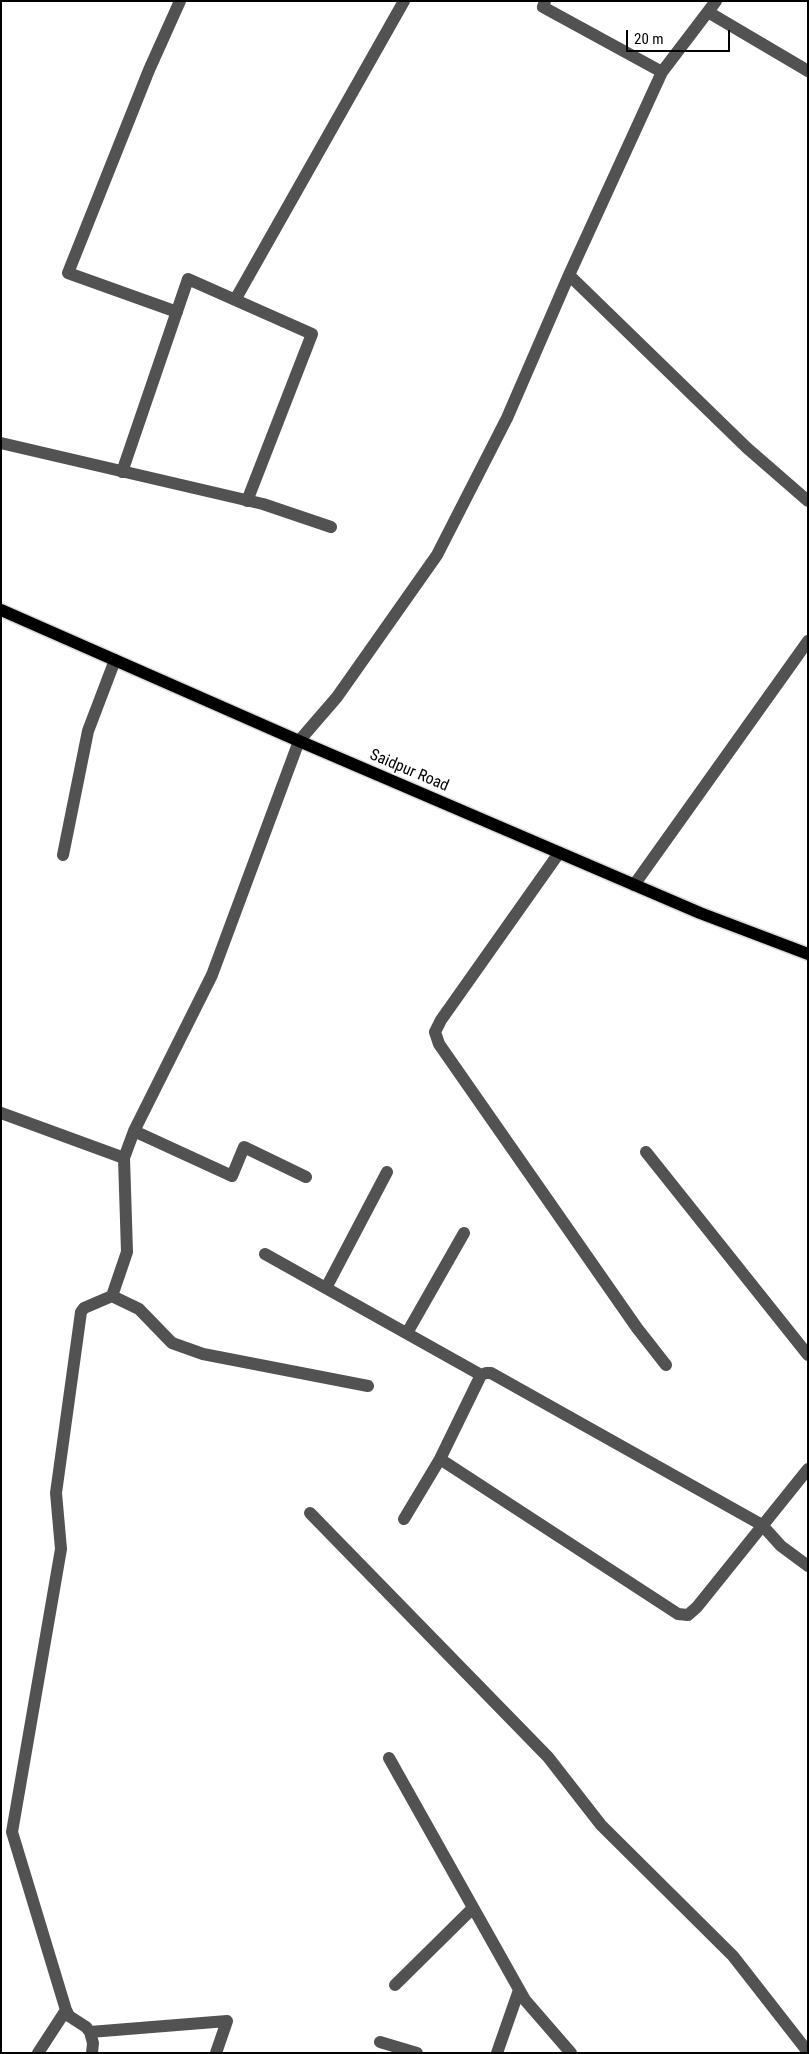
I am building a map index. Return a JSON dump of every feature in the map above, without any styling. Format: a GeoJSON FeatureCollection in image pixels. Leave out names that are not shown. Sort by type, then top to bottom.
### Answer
{"type":"FeatureCollection","features":[{"type":"Feature","properties":{"kind":"main road","name":"Saidpur Road"},"geometry":{"type":"LineString","coordinates":[[1,610],[634,885],[700,913],[808,954]]}},
{"type":"Feature","properties":{"kind":"street"},"geometry":{"type":"LineString","coordinates":[[176,312],[68,273],[149,70],[180,1]]}},
{"type":"Feature","properties":{"kind":"street"},"geometry":{"type":"LineString","coordinates":[[236,300],[404,1]]}},
{"type":"Feature","properties":{"kind":"street"},"geometry":{"type":"LineString","coordinates":[[540,3],[662,72]]}},
{"type":"Feature","properties":{"kind":"street"},"geometry":{"type":"LineString","coordinates":[[112,1296],[127,1252],[124,1158],[134,1131],[212,975],[299,741],[337,697],[437,555],[507,418],[569,275],[662,72],[712,6],[808,72]]}},
{"type":"Feature","properties":{"kind":"street"},"geometry":{"type":"LineString","coordinates":[[569,275],[747,448],[808,501]]}},
{"type":"Feature","properties":{"kind":"street"},"geometry":{"type":"LineString","coordinates":[[122,472],[188,279],[312,334],[247,500]]}},
{"type":"Feature","properties":{"kind":"street"},"geometry":{"type":"LineString","coordinates":[[1,443],[263,504],[331,527]]}},
{"type":"Feature","properties":{"kind":"street"},"geometry":{"type":"LineString","coordinates":[[634,885],[808,641]]}},
{"type":"Feature","properties":{"kind":"street"},"geometry":{"type":"LineString","coordinates":[[62,855],[88,731],[115,660]]}},
{"type":"Feature","properties":{"kind":"street"},"geometry":{"type":"LineString","coordinates":[[560,852],[441,1020],[435,1032],[440,1044],[637,1328],[666,1365]]}},
{"type":"Feature","properties":{"kind":"street"},"geometry":{"type":"LineString","coordinates":[[1,1113],[124,1158]]}},
{"type":"Feature","properties":{"kind":"street"},"geometry":{"type":"LineString","coordinates":[[134,1131],[232,1176],[244,1147],[306,1177]]}},
{"type":"Feature","properties":{"kind":"street"},"geometry":{"type":"LineString","coordinates":[[646,1152],[808,1354]]}},
{"type":"Feature","properties":{"kind":"street"},"geometry":{"type":"LineString","coordinates":[[326,1288],[388,1172]]}},
{"type":"Feature","properties":{"kind":"street"},"geometry":{"type":"LineString","coordinates":[[407,1333],[464,1233]]}},
{"type":"Feature","properties":{"kind":"street"},"geometry":{"type":"LineString","coordinates":[[265,1254],[480,1375]]}},
{"type":"Feature","properties":{"kind":"street"},"geometry":{"type":"LineString","coordinates":[[92,2053],[93,2043],[90,2032],[70,2016],[66,2010],[12,1832],[61,1549],[56,1493],[81,1312],[84,1308],[112,1296],[139,1308],[172,1343],[203,1354],[368,1386]]}},
{"type":"Feature","properties":{"kind":"street"},"geometry":{"type":"LineString","coordinates":[[404,1519],[440,1459],[480,1375],[491,1373],[762,1524],[781,1546],[808,1566]]}},
{"type":"Feature","properties":{"kind":"street"},"geometry":{"type":"LineString","coordinates":[[440,1459],[678,1614],[688,1615],[808,1469]]}},
{"type":"Feature","properties":{"kind":"street"},"geometry":{"type":"LineString","coordinates":[[310,1512],[548,1757],[601,1825],[733,1956],[808,2052]]}},
{"type":"Feature","properties":{"kind":"street"},"geometry":{"type":"LineString","coordinates":[[389,1758],[525,2000],[572,2053]]}},
{"type":"Feature","properties":{"kind":"street"},"geometry":{"type":"LineString","coordinates":[[395,1985],[473,1908]]}},
{"type":"Feature","properties":{"kind":"street"},"geometry":{"type":"LineString","coordinates":[[497,2053],[519,1990]]}},
{"type":"Feature","properties":{"kind":"street"},"geometry":{"type":"LineString","coordinates":[[38,2053],[66,2010]]}},
{"type":"Feature","properties":{"kind":"street"},"geometry":{"type":"LineString","coordinates":[[90,2032],[227,2021],[216,2053]]}},
{"type":"Feature","properties":{"kind":"street"},"geometry":{"type":"LineString","coordinates":[[380,2042],[417,2053]]}}]}
